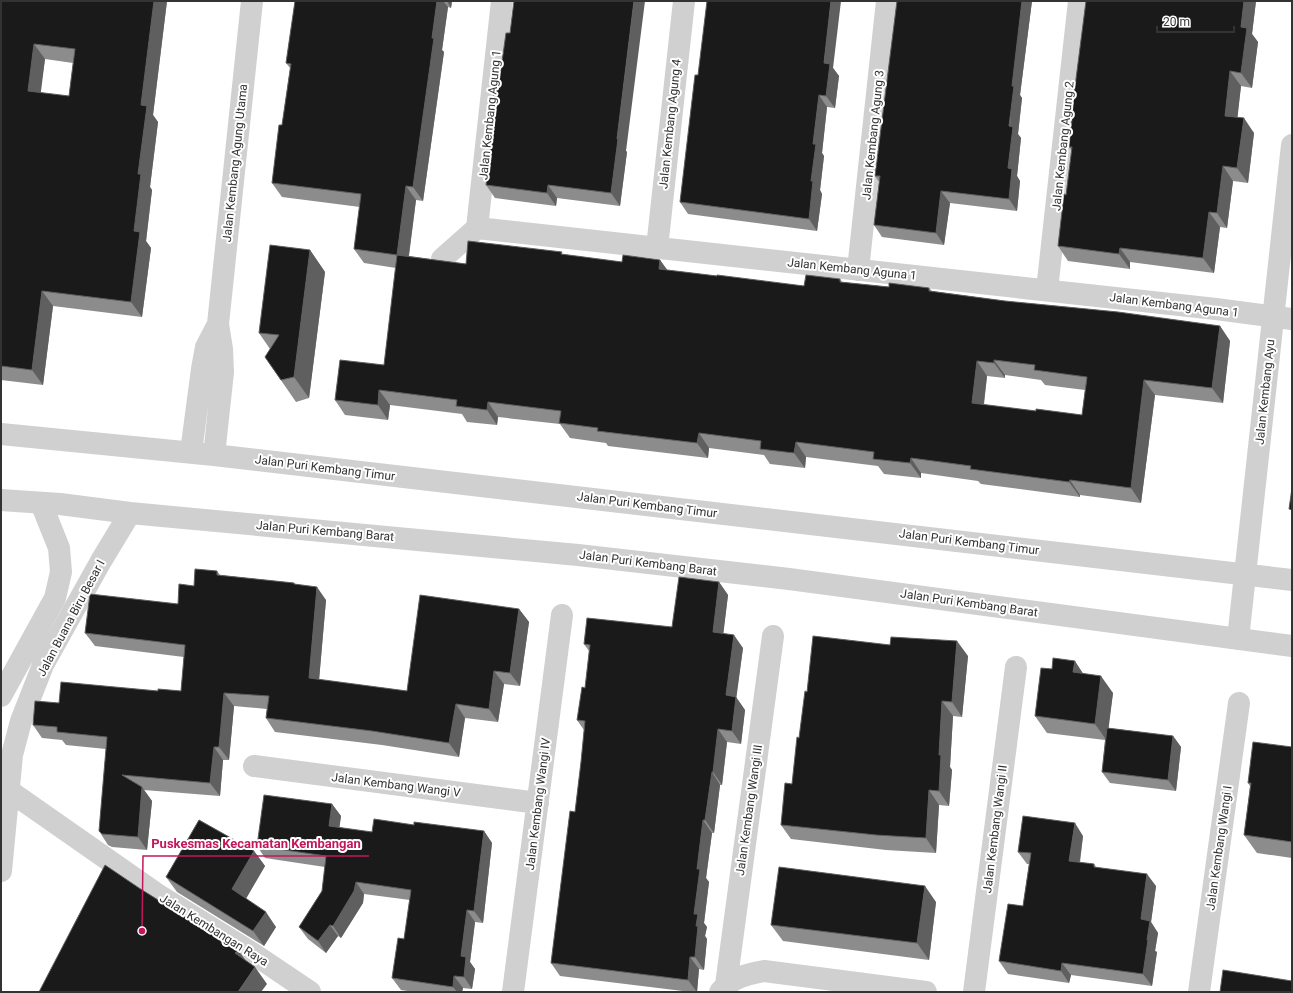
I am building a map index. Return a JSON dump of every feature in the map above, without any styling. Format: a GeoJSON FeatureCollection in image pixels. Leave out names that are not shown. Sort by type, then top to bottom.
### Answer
{"type":"FeatureCollection","features":[{"type":"Feature","properties":{"kind":"street","name":"Jalan Kembang Agung Utama"},"geometry":{"type":"LineString","coordinates":[[214,455],[223,372],[222,348],[218,324],[252,1]]}},
{"type":"Feature","properties":{"kind":"street","name":"Jalan Kembang Agung 1"},"geometry":{"type":"LineString","coordinates":[[477,228],[502,1]]}},
{"type":"Feature","properties":{"kind":"street","name":"Jalan Kembang Agung 4"},"geometry":{"type":"LineString","coordinates":[[657,248],[684,1]]}},
{"type":"Feature","properties":{"kind":"street","name":"Jalan Kembang Agung 3"},"geometry":{"type":"LineString","coordinates":[[858,270],[887,1]]}},
{"type":"Feature","properties":{"kind":"street","name":"Jalan Kembang Agung 2"},"geometry":{"type":"LineString","coordinates":[[1047,290],[1079,1]]}},
{"type":"Feature","properties":{"kind":"street","name":"Jalan Kembang Ayu"},"geometry":{"type":"LineString","coordinates":[[1238,639],[1245,574],[1283,318],[1292,145]]}},
{"type":"Feature","properties":{"kind":"street","name":"Jalan Kembang Aguna 1"},"geometry":{"type":"LineString","coordinates":[[477,228],[1047,290],[1283,318]]}},
{"type":"Feature","properties":{"kind":"street"},"geometry":{"type":"LineString","coordinates":[[442,259],[477,228]]}},
{"type":"Feature","properties":{"kind":"street","name":"Jalan Kembang Agung Utama"},"geometry":{"type":"LineString","coordinates":[[191,452],[206,347],[218,324]]}},
{"type":"Feature","properties":{"kind":"street","name":"Jalan Puri Kembang Timur"},"geometry":{"type":"LineString","coordinates":[[1,434],[191,452],[1292,580]]}},
{"type":"Feature","properties":{"kind":"street","name":"Jalan Puri Kembang Barat"},"geometry":{"type":"LineString","coordinates":[[1,500],[578,555],[796,580],[1292,646]]}},
{"type":"Feature","properties":{"kind":"street","name":"Jalan Buana Biru Besar I"},"geometry":{"type":"LineString","coordinates":[[1,696],[55,598],[61,572],[59,548],[41,503]]}},
{"type":"Feature","properties":{"kind":"street","name":"Jalan Buana Biru Besar I"},"geometry":{"type":"LineString","coordinates":[[1,870],[5,788],[21,721],[44,665],[101,561],[130,513]]}},
{"type":"Feature","properties":{"kind":"street","name":"Jalan Kembang Wangi IV"},"geometry":{"type":"LineString","coordinates":[[513,992],[562,615]]}},
{"type":"Feature","properties":{"kind":"street","name":"Jalan Kembang Wangi III"},"geometry":{"type":"LineString","coordinates":[[723,988],[773,636]]}},
{"type":"Feature","properties":{"kind":"street","name":"Jalan Kembang Wangi II"},"geometry":{"type":"LineString","coordinates":[[974,992],[1016,666]]}},
{"type":"Feature","properties":{"kind":"street","name":"Jalan Kembang Wangi I"},"geometry":{"type":"LineString","coordinates":[[1199,992],[1239,703]]}},
{"type":"Feature","properties":{"kind":"street","name":"Jalan Kembang Wangi V"},"geometry":{"type":"LineString","coordinates":[[254,766],[538,803]]}},
{"type":"Feature","properties":{"kind":"street","name":"Jalan Kembangan Raya"},"geometry":{"type":"LineString","coordinates":[[5,788],[157,894],[252,953],[310,992]]}},
{"type":"Feature","properties":{"kind":"street"},"geometry":{"type":"LineString","coordinates":[[723,988],[744,975],[764,971],[926,992]]}},
{"type":"Feature","properties":{"kind":"building"},"geometry":{"type":"Polygon","coordinates":[[[1,1],[154,1],[141,105],[147,106],[138,174],[141,174],[134,231],[140,232],[131,302],[42,291],[32,370],[1,366],[1,1]],[[34,44],[28,91],[69,96],[75,49],[34,44]]]}},
{"type":"Feature","properties":{"kind":"building"},"geometry":{"type":"Polygon","coordinates":[[[295,1],[437,1],[432,38],[434,38],[413,187],[406,186],[397,255],[354,249],[361,194],[272,183],[279,125],[282,125],[291,64],[286,63],[295,1]]]}},
{"type":"Feature","properties":{"kind":"building"},"geometry":{"type":"Polygon","coordinates":[[[514,1],[634,1],[611,193],[548,185],[547,193],[486,185],[494,123],[491,123],[494,90],[498,90],[506,33],[510,33],[514,1]]]}},
{"type":"Feature","properties":{"kind":"building"},"geometry":{"type":"Polygon","coordinates":[[[707,1],[831,1],[824,63],[830,64],[826,96],[819,95],[813,144],[816,144],[811,181],[813,181],[809,219],[680,202],[695,75],[698,75],[707,1]]]}},
{"type":"Feature","properties":{"kind":"building"},"geometry":{"type":"Polygon","coordinates":[[[897,1],[1022,1],[1009,126],[1013,127],[1008,168],[1012,169],[1009,199],[941,191],[936,233],[874,225],[880,176],[875,176],[897,1]]]}},
{"type":"Feature","properties":{"kind":"building"},"geometry":{"type":"Polygon","coordinates":[[[1086,1],[1244,1],[1241,27],[1247,28],[1241,73],[1230,71],[1225,116],[1244,118],[1237,168],[1223,166],[1217,213],[1209,212],[1203,258],[1120,248],[1119,254],[1058,246],[1064,194],[1066,195],[1072,147],[1069,147],[1072,110],[1086,1]]]}},
{"type":"Feature","properties":{"kind":"building"},"geometry":{"type":"Polygon","coordinates":[[[468,241],[562,252],[561,254],[622,262],[623,255],[660,260],[659,269],[804,286],[806,275],[840,279],[840,282],[889,287],[889,283],[929,288],[929,291],[1005,301],[1118,312],[1220,326],[1212,388],[1144,380],[1131,488],[1070,480],[1069,482],[970,469],[971,466],[911,458],[910,463],[873,459],[874,452],[796,442],[794,453],[760,449],[761,441],[699,433],[697,443],[597,431],[598,428],[559,423],[561,411],[488,402],[487,410],[456,406],[457,400],[379,390],[378,405],[335,400],[340,360],[384,365],[397,255],[466,264],[468,241]],[[994,360],[994,363],[977,361],[972,403],[1082,415],[1087,377],[1034,370],[1035,365],[994,360]]]}},
{"type":"Feature","properties":{"kind":"building"},"geometry":{"type":"Polygon","coordinates":[[[270,245],[310,250],[294,377],[281,380],[265,357],[279,335],[259,333],[270,245]]]}},
{"type":"Feature","properties":{"kind":"building"},"geometry":{"type":"Polygon","coordinates":[[[1292,488],[1292,510],[1289,509],[1292,488]]]}},
{"type":"Feature","properties":{"kind":"building"},"geometry":{"type":"Polygon","coordinates":[[[195,569],[217,571],[217,575],[294,583],[317,587],[309,678],[407,691],[420,595],[519,609],[510,673],[494,671],[489,709],[456,704],[449,743],[372,731],[266,718],[269,696],[224,693],[219,747],[214,747],[210,783],[122,775],[142,787],[138,837],[102,834],[99,831],[107,737],[57,732],[57,727],[33,725],[35,701],[59,703],[61,682],[158,691],[158,689],[181,691],[185,645],[85,633],[90,594],[178,604],[179,584],[194,586],[195,569]]]}},
{"type":"Feature","properties":{"kind":"building"},"geometry":{"type":"Polygon","coordinates":[[[679,577],[719,582],[713,632],[734,635],[726,695],[736,697],[732,731],[718,729],[713,772],[705,820],[703,820],[697,869],[700,869],[694,914],[698,914],[696,926],[698,926],[695,957],[690,957],[688,980],[551,963],[570,811],[575,812],[581,762],[585,721],[577,720],[582,687],[585,688],[590,645],[584,644],[587,618],[672,627],[679,577]]]}},
{"type":"Feature","properties":{"kind":"building"},"geometry":{"type":"Polygon","coordinates":[[[813,636],[890,645],[891,637],[957,641],[952,702],[942,701],[939,791],[929,790],[926,838],[876,835],[781,825],[785,783],[792,784],[797,737],[799,738],[805,691],[807,692],[813,636]]]}},
{"type":"Feature","properties":{"kind":"building"},"geometry":{"type":"Polygon","coordinates":[[[1053,658],[1075,661],[1073,672],[1101,676],[1095,724],[1035,716],[1041,668],[1052,669],[1053,658]]]}},
{"type":"Feature","properties":{"kind":"building"},"geometry":{"type":"Polygon","coordinates":[[[1107,728],[1173,736],[1168,780],[1102,772],[1107,728]]]}},
{"type":"Feature","properties":{"kind":"building"},"geometry":{"type":"Polygon","coordinates":[[[1253,742],[1292,747],[1292,842],[1244,835],[1251,783],[1248,783],[1253,742]]]}},
{"type":"Feature","properties":{"kind":"building"},"geometry":{"type":"Polygon","coordinates":[[[264,795],[332,804],[329,826],[372,832],[374,819],[414,825],[414,822],[484,831],[474,911],[467,910],[461,956],[466,957],[464,977],[454,976],[453,987],[392,978],[398,938],[404,939],[411,890],[356,882],[354,891],[333,926],[330,925],[318,941],[299,927],[322,891],[326,856],[257,846],[264,795]]]}},
{"type":"Feature","properties":{"kind":"building"},"geometry":{"type":"Polygon","coordinates":[[[1023,816],[1075,823],[1069,861],[1094,864],[1094,867],[1147,874],[1141,919],[1150,921],[1143,974],[1062,963],[1061,971],[999,961],[1008,904],[1023,906],[1031,853],[1018,852],[1023,816]]]}},
{"type":"Feature","properties":{"kind":"building"},"geometry":{"type":"Polygon","coordinates":[[[199,820],[254,851],[232,889],[266,912],[253,931],[166,877],[199,820]]]}},
{"type":"Feature","properties":{"kind":"building"},"geometry":{"type":"Polygon","coordinates":[[[105,865],[238,950],[235,953],[255,967],[238,992],[39,992],[105,865]]]}},
{"type":"Feature","properties":{"kind":"building"},"geometry":{"type":"Polygon","coordinates":[[[779,867],[925,886],[917,943],[771,925],[779,867]]]}},
{"type":"Feature","properties":{"kind":"building"},"geometry":{"type":"Polygon","coordinates":[[[1223,970],[1292,981],[1292,992],[1220,992],[1223,970]]]}},
{"type":"Feature","properties":{"kind":"place","name":"Puskesmas Kecamatan Kembangan"},"geometry":{"type":"Point","coordinates":[142,931]}}]}
